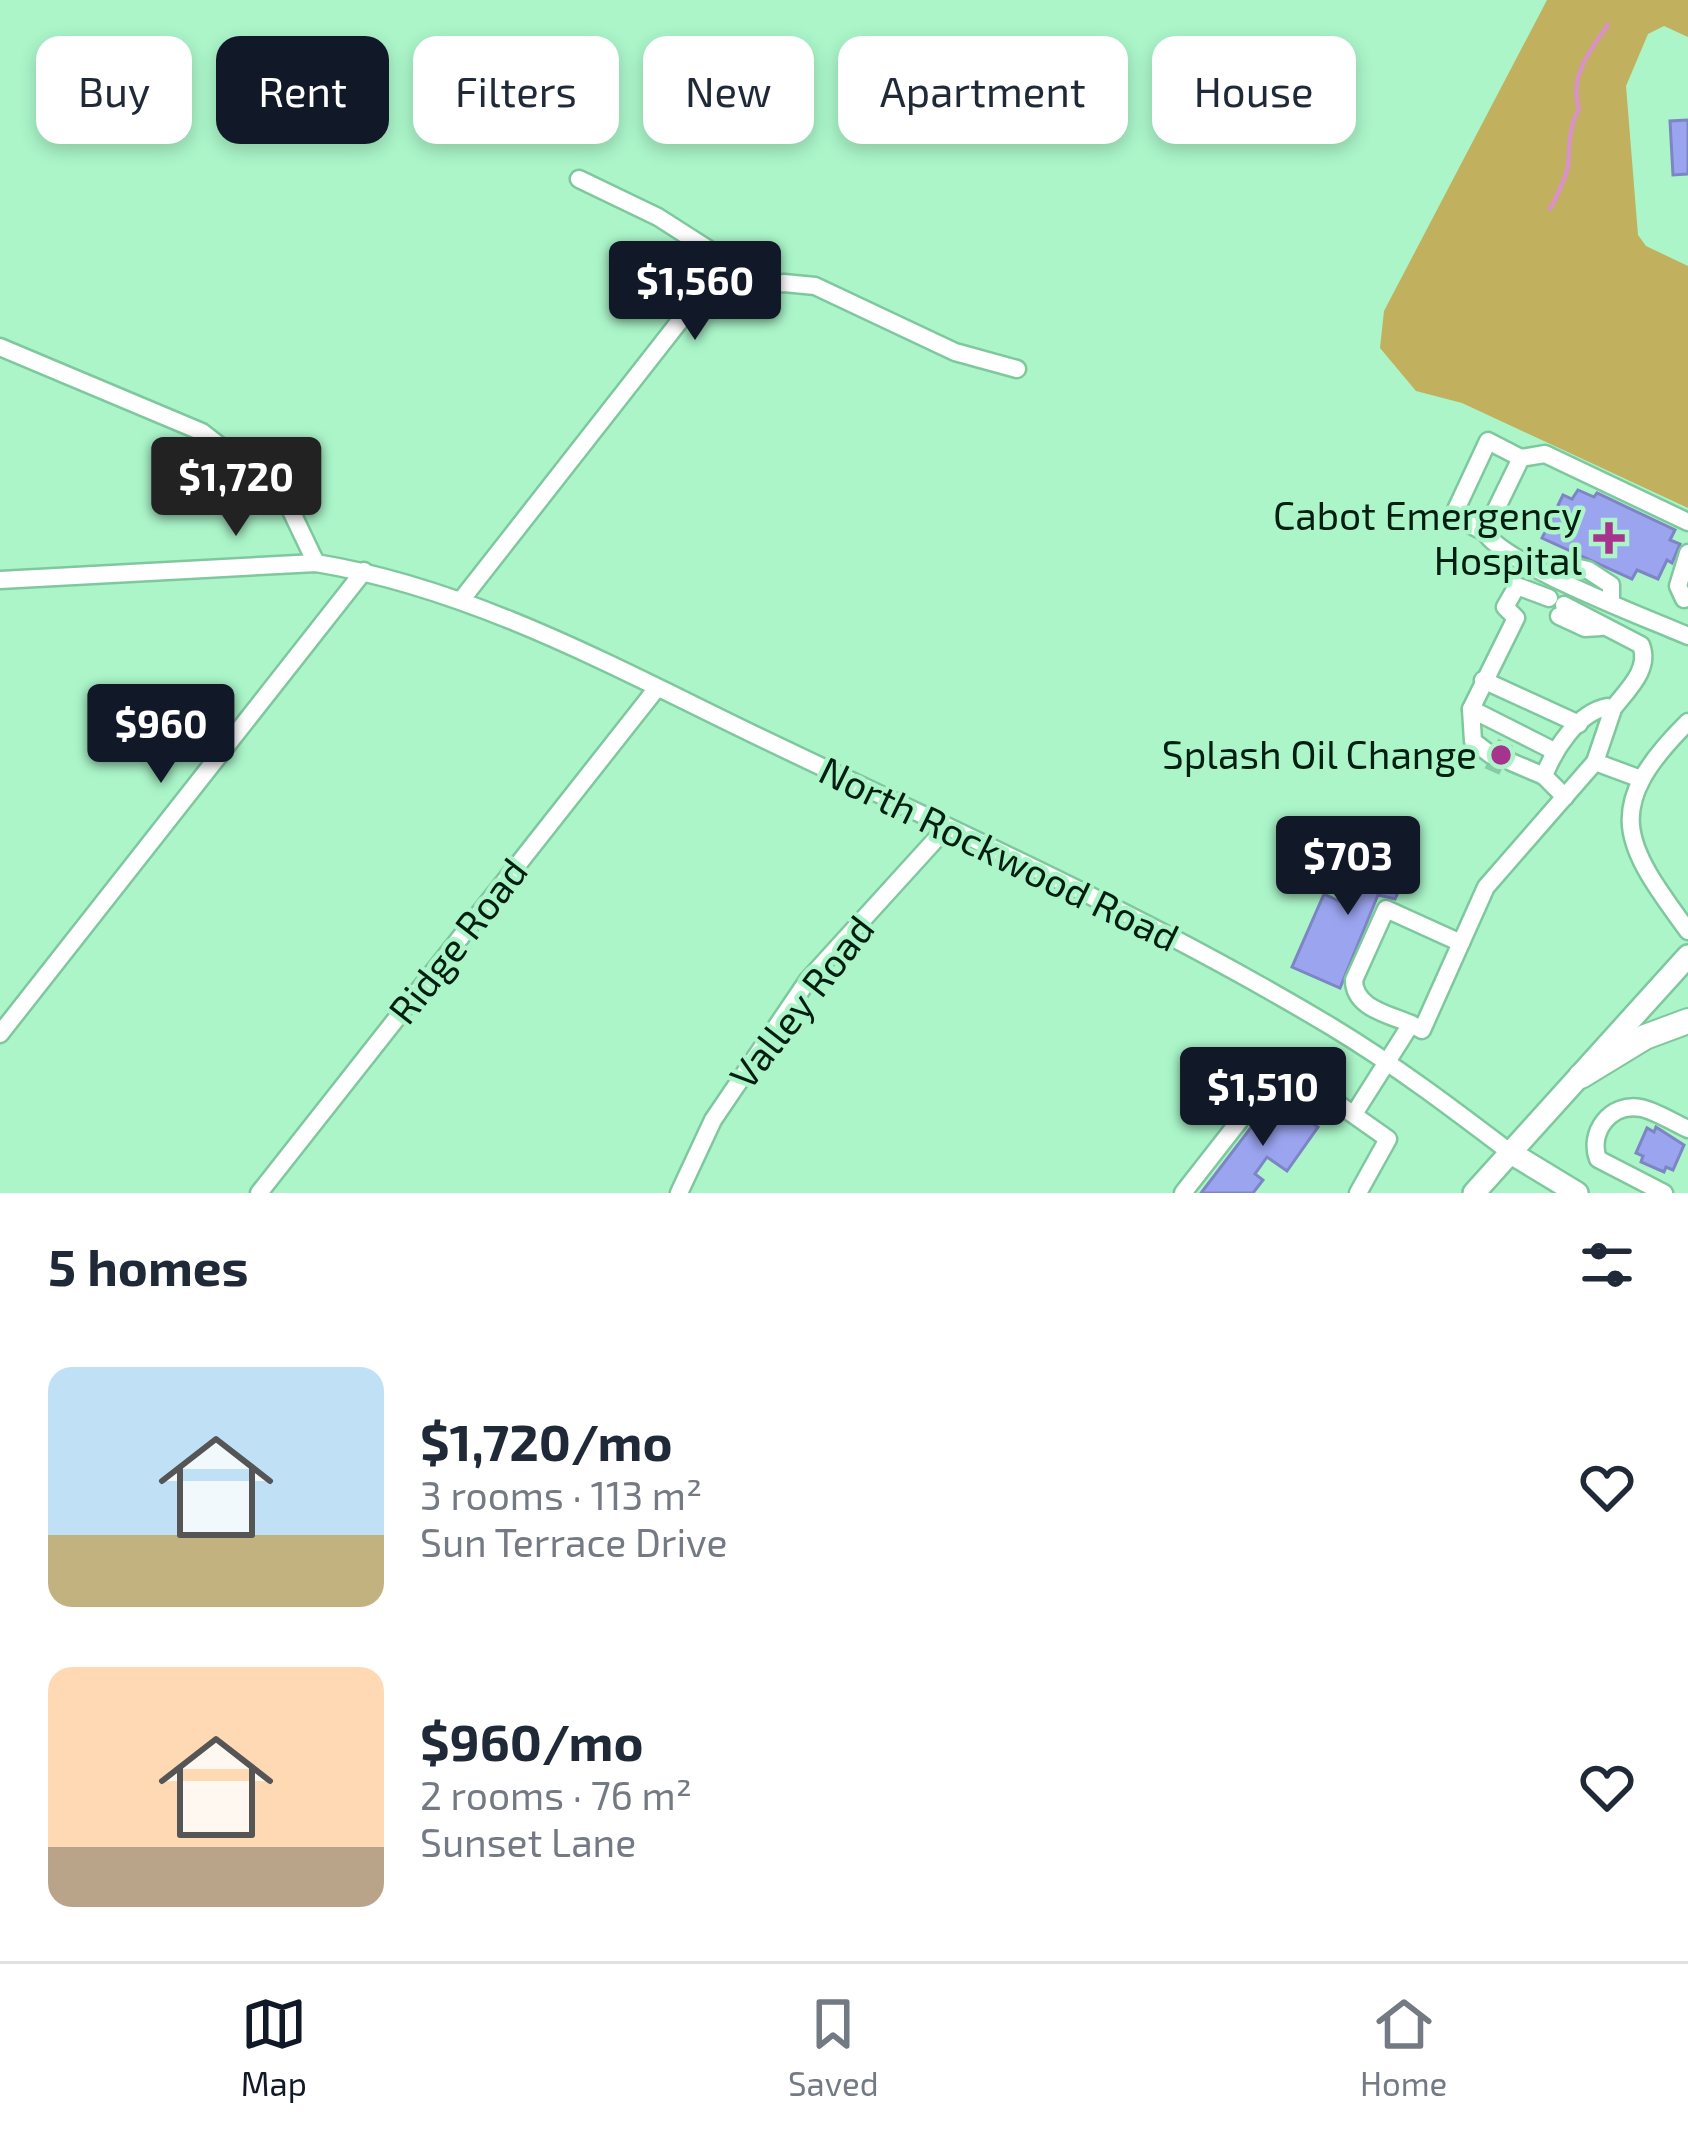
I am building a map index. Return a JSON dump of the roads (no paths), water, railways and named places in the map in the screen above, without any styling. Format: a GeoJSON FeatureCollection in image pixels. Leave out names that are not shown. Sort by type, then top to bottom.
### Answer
{"type":"FeatureCollection","features":[{"type":"Feature","properties":{"kind":"highway"},"geometry":{"type":"LineString","coordinates":[[1581,1076],[1646,1037],[1688,1021]]}},
{"type":"Feature","properties":{"kind":"main road"},"geometry":{"type":"LineString","coordinates":[[1474,1193],[1688,956]]}},
{"type":"Feature","properties":{"kind":"main road"},"geometry":{"type":"LineString","coordinates":[[1511,1154],[1577,1193]]}},
{"type":"Feature","properties":{"kind":"street"},"geometry":{"type":"LineString","coordinates":[[462,599],[704,290],[714,268],[707,249],[658,217],[579,179]]}},
{"type":"Feature","properties":{"kind":"street"},"geometry":{"type":"LineString","coordinates":[[704,290],[784,283],[815,286],[956,352],[1017,368]]}},
{"type":"Feature","properties":{"kind":"street"},"geometry":{"type":"LineString","coordinates":[[0,347],[202,432],[284,496],[316,563]]}},
{"type":"Feature","properties":{"kind":"street"},"geometry":{"type":"LineString","coordinates":[[1688,522],[1545,454],[1521,458],[1488,441],[1453,515],[1485,532],[1492,544],[1680,632],[1687,597],[1678,586],[1688,553]]}},
{"type":"Feature","properties":{"kind":"street"},"geometry":{"type":"LineString","coordinates":[[1485,532],[1521,458]]}},
{"type":"Feature","properties":{"kind":"street","name":"North Rockwood Road"},"geometry":{"type":"LineString","coordinates":[[0,580],[316,563],[364,571],[462,599],[947,827],[1245,977],[1388,1064],[1511,1154]]}},
{"type":"Feature","properties":{"kind":"street"},"geometry":{"type":"LineString","coordinates":[[0,1034],[364,571]]}},
{"type":"Feature","properties":{"kind":"street"},"geometry":{"type":"LineString","coordinates":[[1461,944],[1386,909],[1354,980],[1354,990],[1362,1002],[1422,1030],[1461,944],[1486,887],[1595,762],[1607,736],[1611,711],[1638,674],[1645,653],[1641,645],[1517,586],[1505,607],[1516,618],[1471,709],[1473,742],[1491,754]]}},
{"type":"Feature","properties":{"kind":"street"},"geometry":{"type":"LineString","coordinates":[[1483,680],[1579,724]]}},
{"type":"Feature","properties":{"kind":"street","name":"Ridge Road"},"geometry":{"type":"LineString","coordinates":[[259,1193],[657,688]]}},
{"type":"Feature","properties":{"kind":"street"},"geometry":{"type":"LineString","coordinates":[[1512,763],[1520,776],[1538,773],[1594,710],[1606,707],[1611,711]]}},
{"type":"Feature","properties":{"kind":"street"},"geometry":{"type":"LineString","coordinates":[[1471,709],[1554,752]]}},
{"type":"Feature","properties":{"kind":"street"},"geometry":{"type":"LineString","coordinates":[[1688,722],[1660,750],[1641,779],[1631,818],[1632,845],[1642,868],[1688,931]]}},
{"type":"Feature","properties":{"kind":"street"},"geometry":{"type":"LineString","coordinates":[[1595,762],[1641,779]]}},
{"type":"Feature","properties":{"kind":"street"},"geometry":{"type":"LineString","coordinates":[[1538,773],[1565,796]]}},
{"type":"Feature","properties":{"kind":"street","name":"Valley Road"},"geometry":{"type":"LineString","coordinates":[[680,1193],[713,1120],[808,980],[947,827]]}},
{"type":"Feature","properties":{"kind":"street"},"geometry":{"type":"LineString","coordinates":[[1354,1114],[1411,1024]]}},
{"type":"Feature","properties":{"kind":"street"},"geometry":{"type":"LineString","coordinates":[[1184,1193],[1283,1065],[1388,1139],[1358,1193]]}},
{"type":"Feature","properties":{"kind":"street"},"geometry":{"type":"LineString","coordinates":[[1664,1193],[1598,1160],[1593,1145],[1597,1129],[1616,1111],[1639,1107],[1688,1130]]}},
{"type":"Feature","properties":{"kind":"waterway"},"geometry":{"type":"LineString","coordinates":[[1550,209],[1567,169],[1571,130],[1579,109],[1579,75],[1608,25]]}},
{"type":"Feature","properties":{"kind":"tunnel"},"geometry":{"type":"LineString","coordinates":[[1495,746],[1516,756]]}},
{"type":"Feature","properties":{"kind":"tunnel"},"geometry":{"type":"LineString","coordinates":[[1488,761],[1508,770]]}},
{"type":"Feature","properties":{"kind":"place","name":"Cabot Emergency Hospital"},"geometry":{"type":"Point","coordinates":[1609,538]}},
{"type":"Feature","properties":{"kind":"place","name":"Splash Oil Change"},"geometry":{"type":"Point","coordinates":[1501,755]}}]}
